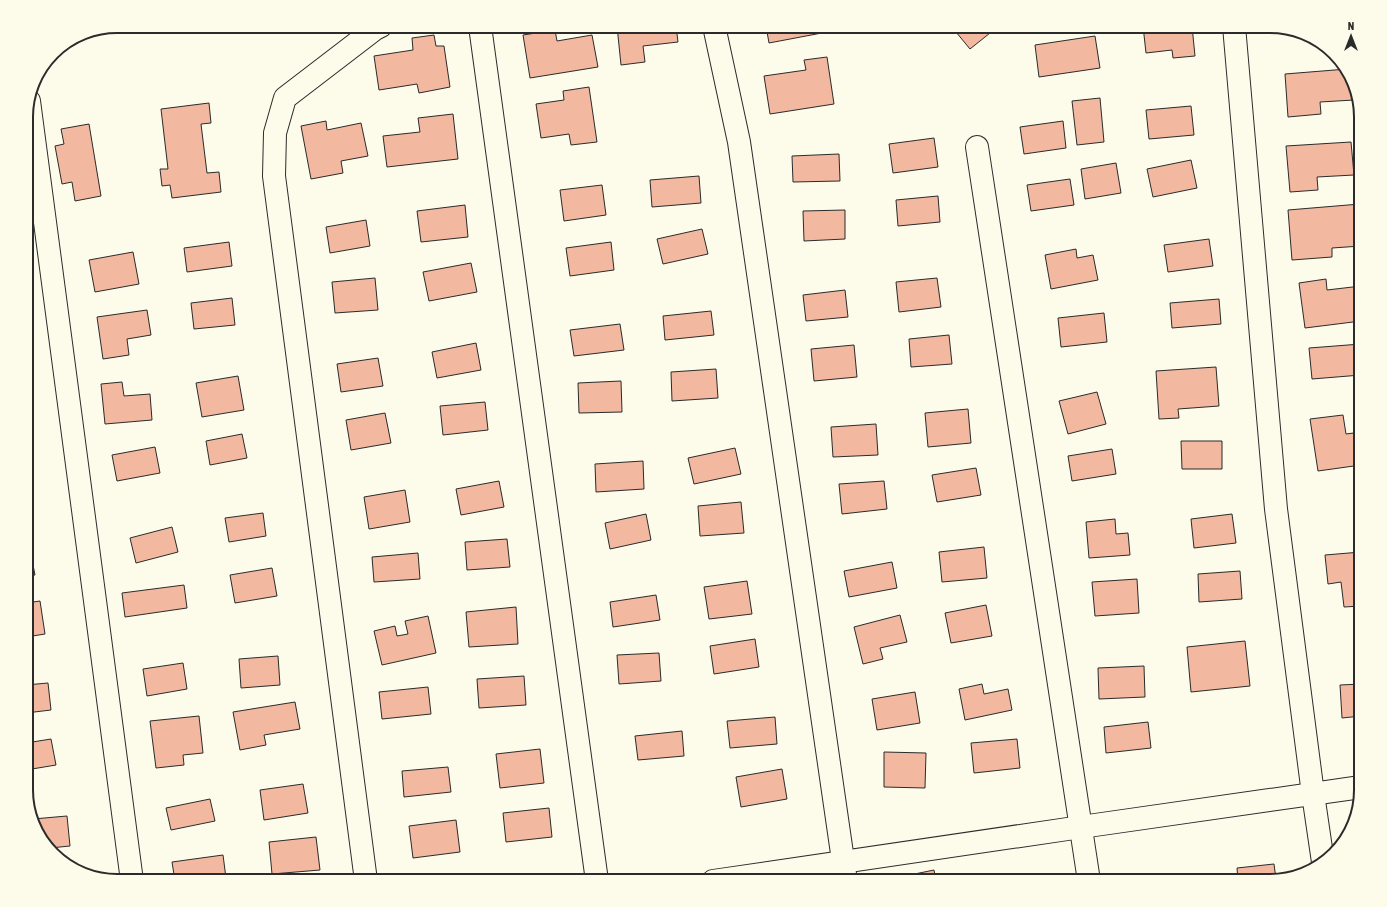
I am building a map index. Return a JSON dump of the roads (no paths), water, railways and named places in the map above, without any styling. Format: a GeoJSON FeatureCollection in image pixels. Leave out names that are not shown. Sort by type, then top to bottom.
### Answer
{"type":"FeatureCollection","features":[{"type":"Feature","properties":{"kind":"street"},"geometry":{"type":"LineString","coordinates":[[365,874],[274,176],[275,133],[285,98],[370,33]]}},
{"type":"Feature","properties":{"kind":"street"},"geometry":{"type":"LineString","coordinates":[[481,33],[596,874]]}},
{"type":"Feature","properties":{"kind":"street"},"geometry":{"type":"LineString","coordinates":[[716,33],[739,142],[845,872]]}},
{"type":"Feature","properties":{"kind":"street"},"geometry":{"type":"LineString","coordinates":[[1235,33],[1276,508],[1322,856]]}},
{"type":"Feature","properties":{"kind":"street"},"geometry":{"type":"LineString","coordinates":[[33,130],[131,874]]}},
{"type":"Feature","properties":{"kind":"street"},"geometry":{"type":"LineString","coordinates":[[977,147],[1088,874]]}},
{"type":"Feature","properties":{"kind":"street"},"geometry":{"type":"LineString","coordinates":[[816,874],[845,872],[1081,826],[1354,788]]}}]}
